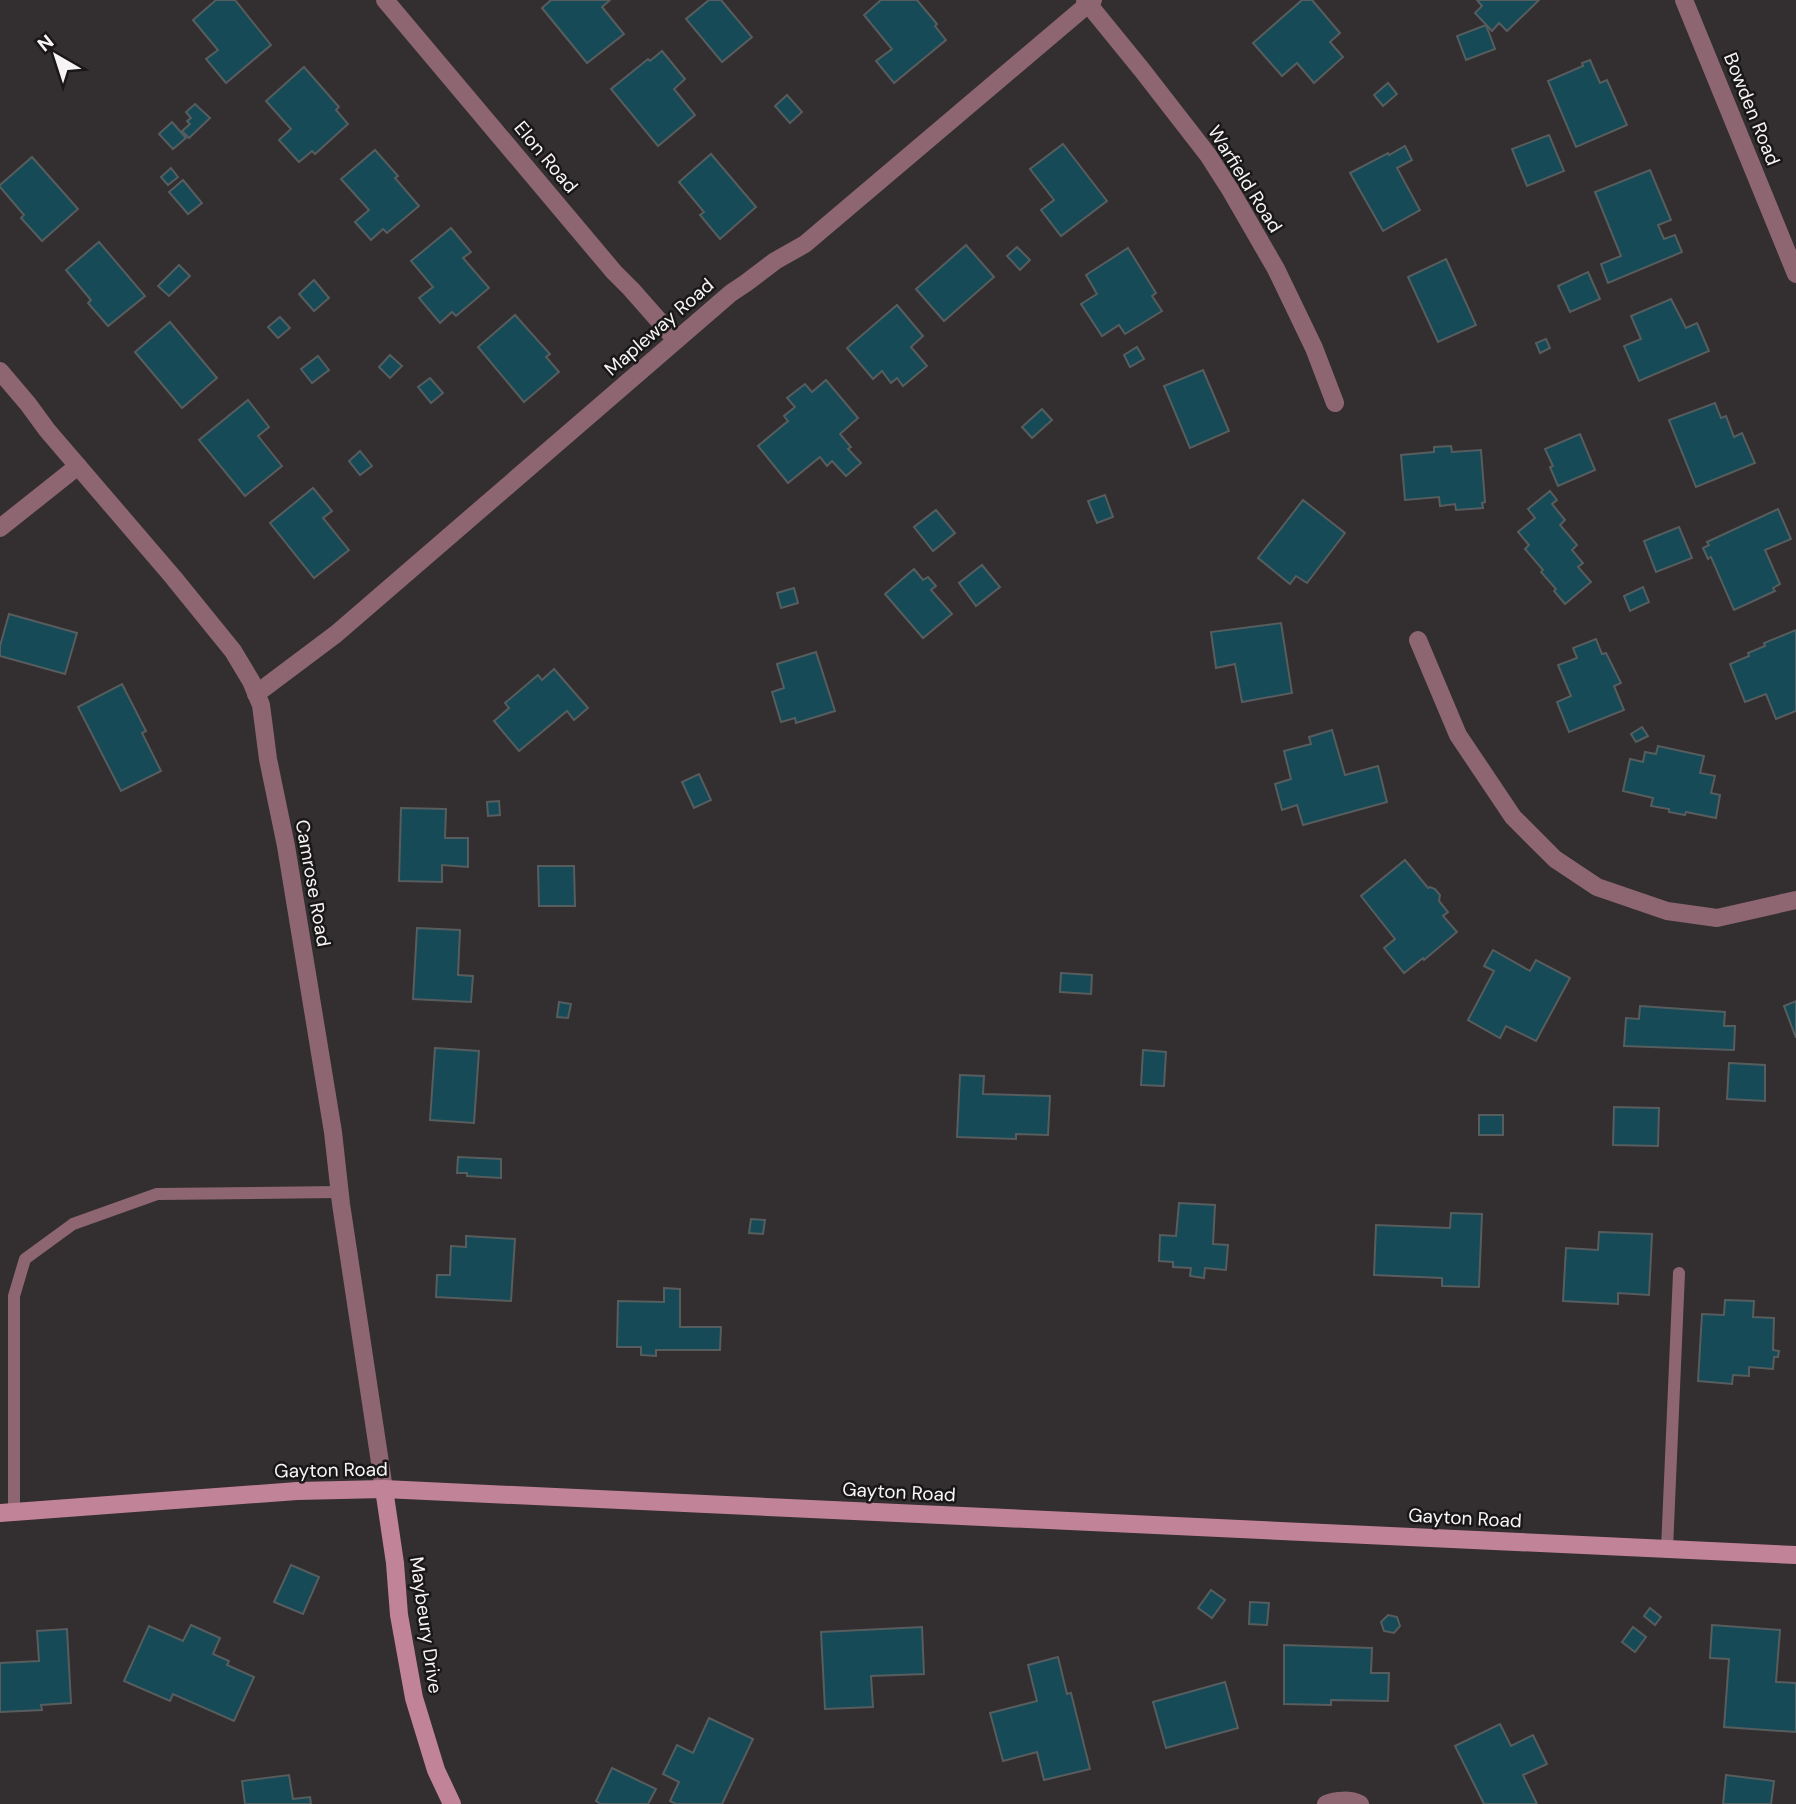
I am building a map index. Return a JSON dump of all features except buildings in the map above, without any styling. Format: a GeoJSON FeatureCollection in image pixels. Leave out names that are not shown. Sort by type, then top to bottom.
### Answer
{"type":"FeatureCollection","features":[{"type":"Feature","properties":{"kind":"street","name":"Elon Road"},"geometry":{"type":"LineString","coordinates":[[384,0],[614,272],[676,340]]}},
{"type":"Feature","properties":{"kind":"street","name":"Bowden Road"},"geometry":{"type":"LineString","coordinates":[[1684,0],[1796,274]]}},
{"type":"Feature","properties":{"kind":"street","name":"Mapleway Road"},"geometry":{"type":"LineString","coordinates":[[257,694],[336,634],[730,293],[775,261],[805,244],[1089,1]]}},
{"type":"Feature","properties":{"kind":"street","name":"Warfield Road"},"geometry":{"type":"LineString","coordinates":[[1089,1],[1200,144],[1231,191],[1276,269],[1314,348],[1335,403]]}},
{"type":"Feature","properties":{"kind":"street","name":"Camrose Road"},"geometry":{"type":"LineString","coordinates":[[0,371],[233,651],[251,681],[261,705],[268,759],[286,846],[334,1132],[340,1192],[384,1489]]}},
{"type":"Feature","properties":{"kind":"street"},"geometry":{"type":"LineString","coordinates":[[0,528],[78,466]]}},
{"type":"Feature","properties":{"kind":"street"},"geometry":{"type":"LineString","coordinates":[[1418,640],[1458,735],[1513,817],[1555,859],[1597,887],[1667,911],[1717,918],[1796,900]]}},
{"type":"Feature","properties":{"kind":"street","name":"Gayton Road"},"geometry":{"type":"LineString","coordinates":[[7,1513],[297,1490],[384,1489],[1796,1555]]}},
{"type":"Feature","properties":{"kind":"street","name":"Maybeury Drive"},"geometry":{"type":"LineString","coordinates":[[384,1489],[395,1563],[399,1615],[414,1698],[436,1770],[452,1804]]}},
{"type":"Feature","properties":{"kind":"street"},"geometry":{"type":"LineString","coordinates":[[1326,1804],[1334,1801],[1360,1804]]}},
{"type":"Feature","properties":{"kind":"lane"},"geometry":{"type":"LineString","coordinates":[[7,1513],[14,1296],[25,1259],[73,1224],[157,1194],[340,1192]]}},
{"type":"Feature","properties":{"kind":"lane"},"geometry":{"type":"LineString","coordinates":[[1667,1549],[1679,1273]]}}]}
